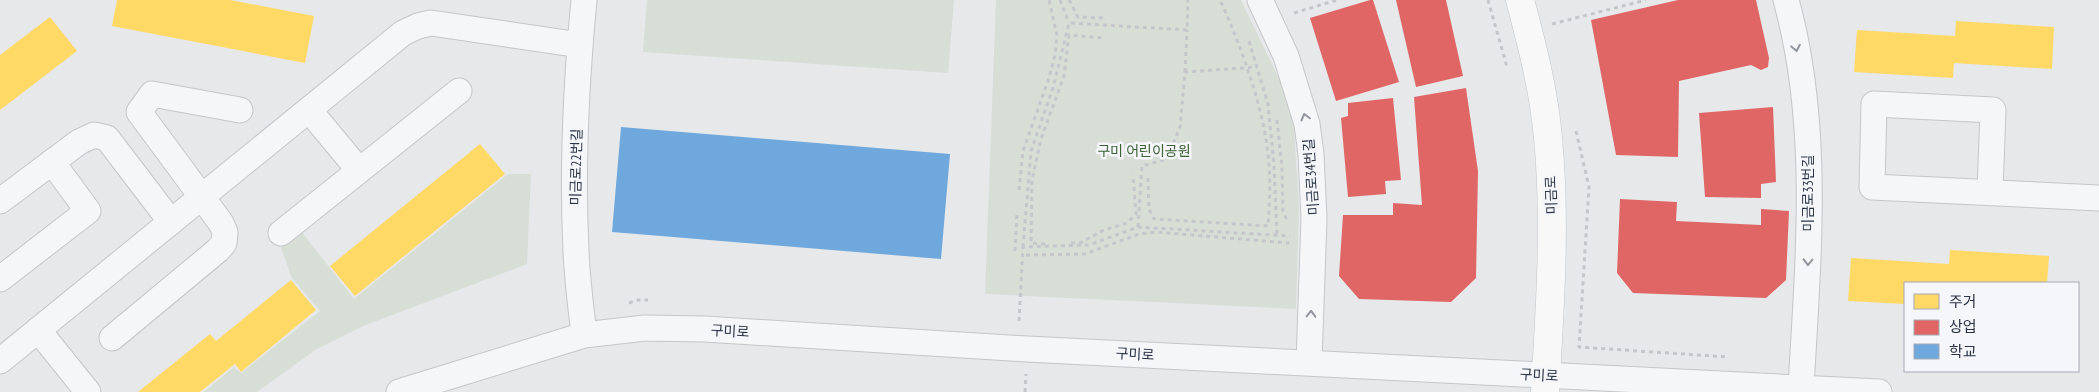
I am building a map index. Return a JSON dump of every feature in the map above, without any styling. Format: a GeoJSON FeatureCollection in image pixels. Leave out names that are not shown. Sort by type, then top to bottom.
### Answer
{"type":"FeatureCollection","features":[{"type":"Feature","properties":{"kind":"main road","name":"미금로"},"geometry":{"type":"LineString","coordinates":[[1520,0],[1543,97],[1550,162],[1552,227],[1546,384]]}},
{"type":"Feature","properties":{"kind":"street","name":"미금로22번길"},"geometry":{"type":"LineString","coordinates":[[584,0],[575,152],[576,251],[584,335]]}},
{"type":"Feature","properties":{"kind":"street","name":"미금로34번길"},"geometry":{"type":"LineString","coordinates":[[1260,0],[1286,56],[1307,124],[1311,154],[1314,219],[1309,362]]}},
{"type":"Feature","properties":{"kind":"street","name":"미금로33번길"},"geometry":{"type":"LineString","coordinates":[[1786,0],[1800,68],[1808,144],[1808,270],[1801,388]]}},
{"type":"Feature","properties":{"kind":"street"},"geometry":{"type":"LineString","coordinates":[[0,361],[403,33],[418,26],[432,23],[580,45]]}},
{"type":"Feature","properties":{"kind":"street"},"geometry":{"type":"LineString","coordinates":[[281,233],[358,169],[459,90]]}},
{"type":"Feature","properties":{"kind":"street"},"geometry":{"type":"LineString","coordinates":[[112,338],[224,243],[225,232],[221,223],[203,196],[139,112],[152,94],[240,110]]}},
{"type":"Feature","properties":{"kind":"street"},"geometry":{"type":"LineString","coordinates":[[1990,192],[1993,110],[1874,104],[1872,187],[2099,198]]}},
{"type":"Feature","properties":{"kind":"street"},"geometry":{"type":"LineString","coordinates":[[309,110],[358,169]]}},
{"type":"Feature","properties":{"kind":"street"},"geometry":{"type":"LineString","coordinates":[[0,201],[80,142],[94,135],[107,138],[171,222]]}},
{"type":"Feature","properties":{"kind":"street"},"geometry":{"type":"LineString","coordinates":[[0,279],[88,211],[52,162]]}},
{"type":"Feature","properties":{"kind":"street","name":"구미로"},"geometry":{"type":"LineString","coordinates":[[399,392],[584,335],[645,328],[705,329],[1027,349],[1309,362],[1546,384],[1801,388],[1880,392]]}},
{"type":"Feature","properties":{"kind":"street"},"geometry":{"type":"LineString","coordinates":[[38,330],[88,392]]}},
{"type":"Feature","properties":{"kind":"path"},"geometry":{"type":"LineString","coordinates":[[1019,190],[1023,151],[1049,78],[1055,55],[1057,36],[1049,0]]}},
{"type":"Feature","properties":{"kind":"path"},"geometry":{"type":"LineString","coordinates":[[1010,321],[1019,321],[1031,151],[1053,88],[1069,23],[1060,0]]}},
{"type":"Feature","properties":{"kind":"path"},"geometry":{"type":"LineString","coordinates":[[1069,0],[1078,17],[1103,18]]}},
{"type":"Feature","properties":{"kind":"path"},"geometry":{"type":"LineString","coordinates":[[1138,227],[1142,166],[1167,159],[1180,127],[1185,72],[1188,0]]}},
{"type":"Feature","properties":{"kind":"path"},"geometry":{"type":"LineString","coordinates":[[1148,178],[1149,208],[1154,219],[1268,226],[1270,196],[1267,145],[1261,114],[1232,26],[1220,0]]}},
{"type":"Feature","properties":{"kind":"path"},"geometry":{"type":"LineString","coordinates":[[1294,13],[1336,0]]}},
{"type":"Feature","properties":{"kind":"path"},"geometry":{"type":"LineString","coordinates":[[1488,0],[1509,74]]}},
{"type":"Feature","properties":{"kind":"path"},"geometry":{"type":"LineString","coordinates":[[1552,24],[1646,0]]}},
{"type":"Feature","properties":{"kind":"path"},"geometry":{"type":"LineString","coordinates":[[1069,23],[1187,30]]}},
{"type":"Feature","properties":{"kind":"path"},"geometry":{"type":"LineString","coordinates":[[1103,38],[1069,35],[1064,76],[1041,139],[1032,180],[1031,243],[1054,245],[1080,243],[1104,230],[1127,224],[1136,214],[1133,175]]}},
{"type":"Feature","properties":{"kind":"path"},"geometry":{"type":"LineString","coordinates":[[1248,38],[1268,104],[1274,166],[1277,236]]}},
{"type":"Feature","properties":{"kind":"path"},"geometry":{"type":"LineString","coordinates":[[1185,72],[1257,67]]}},
{"type":"Feature","properties":{"kind":"path"},"geometry":{"type":"LineString","coordinates":[[1277,115],[1282,168],[1283,211],[1289,226]]}},
{"type":"Feature","properties":{"kind":"path"},"geometry":{"type":"LineString","coordinates":[[1015,251],[1016,214]]}},
{"type":"Feature","properties":{"kind":"path"},"geometry":{"type":"LineString","coordinates":[[1023,247],[1089,245],[1138,227],[1298,237]]}},
{"type":"Feature","properties":{"kind":"path"},"geometry":{"type":"LineString","coordinates":[[1026,256],[1086,254],[1139,234],[1156,232],[1298,244]]}},
{"type":"Feature","properties":{"kind":"path"},"geometry":{"type":"LineString","coordinates":[[620,305],[638,300],[658,301]]}},
{"type":"Feature","properties":{"kind":"path"},"geometry":{"type":"LineString","coordinates":[[1579,347],[1736,357]]}},
{"type":"Feature","properties":{"kind":"green space"},"geometry":{"type":"Polygon","coordinates":[[[647,0],[954,0],[948,73],[643,52],[647,0]]]}},
{"type":"Feature","properties":{"kind":"green space","name":"구미 어린이공원"},"geometry":{"type":"Polygon","coordinates":[[[996,0],[1241,0],[1281,83],[1294,128],[1299,207],[1296,309],[985,294],[996,0]]]}},
{"type":"Feature","properties":{"kind":"green space"},"geometry":{"type":"Polygon","coordinates":[[[508,174],[531,174],[527,264],[363,326],[315,350],[257,392],[204,392],[234,367],[241,373],[320,311],[292,278],[279,242],[298,227],[354,299],[508,174]]]}},
{"type":"Feature","properties":{"kind":"building: 주거"},"geometry":{"type":"Polygon","coordinates":[[[117,0],[230,0],[314,16],[305,63],[112,26],[117,0]]]}},
{"type":"Feature","properties":{"kind":"building: 주거"},"geometry":{"type":"Polygon","coordinates":[[[50,17],[77,51],[0,110],[0,55],[50,17]]]}},
{"type":"Feature","properties":{"kind":"building: 주거"},"geometry":{"type":"Polygon","coordinates":[[[1956,21],[2054,27],[2052,69],[1954,63],[1953,78],[1854,72],[1857,30],[1955,36],[1956,21]]]}},
{"type":"Feature","properties":{"kind":"building: 주거"},"geometry":{"type":"Polygon","coordinates":[[[480,144],[505,174],[355,296],[330,266],[480,144]]]}},
{"type":"Feature","properties":{"kind":"building: 주거"},"geometry":{"type":"Polygon","coordinates":[[[1950,250],[2049,256],[2047,282],[1904,282],[1904,304],[1848,301],[1851,258],[1949,264],[1950,250]]]}},
{"type":"Feature","properties":{"kind":"building: 주거"},"geometry":{"type":"Polygon","coordinates":[[[291,280],[316,310],[241,372],[235,364],[200,392],[138,392],[210,334],[216,341],[291,280]]]}},
{"type":"Feature","properties":{"kind":"building: 상업"},"geometry":{"type":"Polygon","coordinates":[[[1373,0],[1399,82],[1336,101],[1310,18],[1373,0]]]}},
{"type":"Feature","properties":{"kind":"building: 상업"},"geometry":{"type":"Polygon","coordinates":[[[1396,0],[1446,0],[1463,76],[1416,87],[1396,0]]]}},
{"type":"Feature","properties":{"kind":"building: 상업"},"geometry":{"type":"Polygon","coordinates":[[[1678,0],[1756,0],[1769,58],[1768,67],[1761,70],[1751,65],[1679,81],[1678,157],[1616,155],[1591,20],[1678,0]]]}},
{"type":"Feature","properties":{"kind":"building: 상업"},"geometry":{"type":"Polygon","coordinates":[[[1466,88],[1478,171],[1476,278],[1451,302],[1359,299],[1339,276],[1343,215],[1393,215],[1393,203],[1422,205],[1414,97],[1466,88]]]}},
{"type":"Feature","properties":{"kind":"building: 상업"},"geometry":{"type":"Polygon","coordinates":[[[1393,98],[1401,180],[1385,181],[1386,194],[1348,197],[1341,118],[1348,116],[1348,103],[1393,98]]]}},
{"type":"Feature","properties":{"kind":"building: 상업"},"geometry":{"type":"Polygon","coordinates":[[[1773,107],[1776,182],[1761,184],[1761,198],[1705,197],[1699,113],[1773,107]]]}},
{"type":"Feature","properties":{"kind":"building: 상업"},"geometry":{"type":"Polygon","coordinates":[[[1620,199],[1677,202],[1676,221],[1761,225],[1761,209],[1789,211],[1786,280],[1766,298],[1633,293],[1617,273],[1620,199]]]}},
{"type":"Feature","properties":{"kind":"building: 학교"},"geometry":{"type":"Polygon","coordinates":[[[621,127],[950,154],[941,259],[612,232],[621,127]]]}}]}
